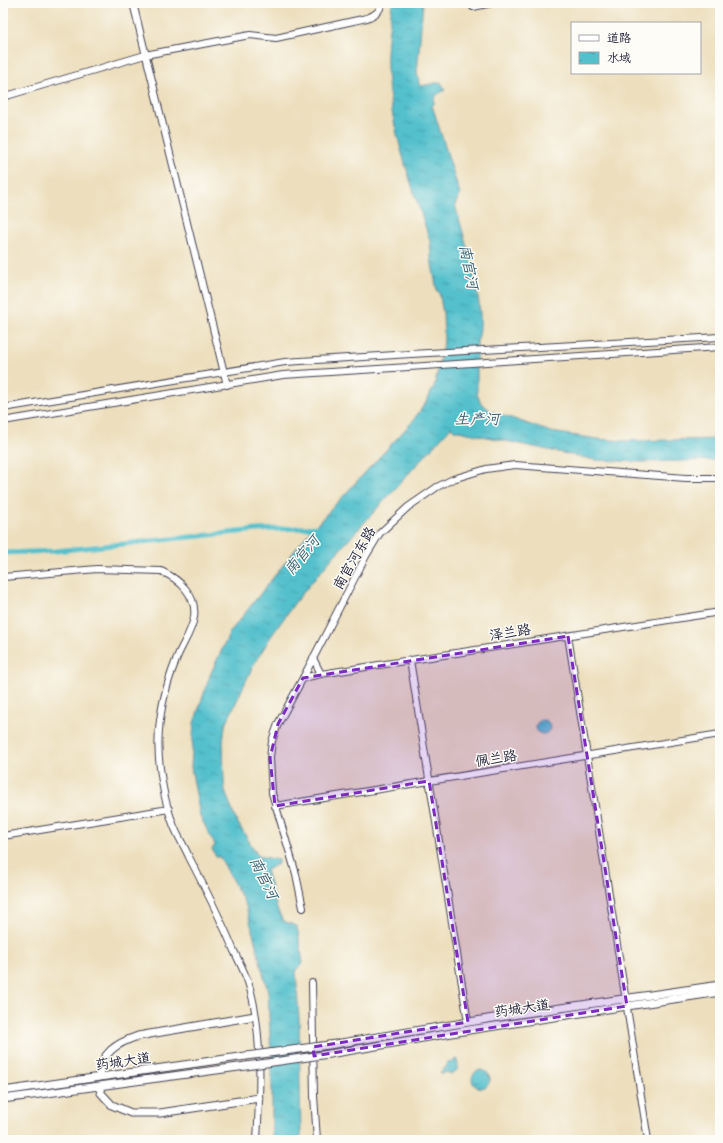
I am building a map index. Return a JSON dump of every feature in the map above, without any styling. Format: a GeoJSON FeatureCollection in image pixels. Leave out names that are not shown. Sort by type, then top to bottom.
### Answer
{"type":"FeatureCollection","features":[{"type":"Feature","properties":{"kind":"main road","name":"药城大道"},"geometry":{"type":"LineString","coordinates":[[3,1090],[329,1045],[468,1022],[720,985]]}},
{"type":"Feature","properties":{"kind":"main road","name":"药城大道"},"geometry":{"type":"LineString","coordinates":[[3,1099],[329,1054],[472,1029],[720,992]]}},
{"type":"Feature","properties":{"kind":"main road"},"geometry":{"type":"LineString","coordinates":[[99,1077],[99,1068],[102,1060],[111,1050],[124,1040],[138,1036],[255,1016]]}},
{"type":"Feature","properties":{"kind":"main road"},"geometry":{"type":"LineString","coordinates":[[99,1086],[101,1093],[112,1105],[131,1113],[160,1113],[259,1098]]}},
{"type":"Feature","properties":{"kind":"street"},"geometry":{"type":"LineString","coordinates":[[133,3],[227,385]]}},
{"type":"Feature","properties":{"kind":"street"},"geometry":{"type":"LineString","coordinates":[[3,97],[146,54],[250,35],[276,38],[367,18],[376,14],[381,7],[381,3]]}},
{"type":"Feature","properties":{"kind":"street"},"geometry":{"type":"LineString","coordinates":[[473,7],[492,3]]}},
{"type":"Feature","properties":{"kind":"street"},"geometry":{"type":"LineString","coordinates":[[3,408],[285,362],[720,336]]}},
{"type":"Feature","properties":{"kind":"street"},"geometry":{"type":"LineString","coordinates":[[3,420],[283,375],[720,347]]}},
{"type":"Feature","properties":{"kind":"street","name":"南官河东路"},"geometry":{"type":"LineString","coordinates":[[303,908],[296,874],[272,793],[270,758],[272,741],[278,724],[366,556],[380,533],[408,507],[437,487],[453,479],[486,469],[515,466],[686,478],[720,478]]}},
{"type":"Feature","properties":{"kind":"street"},"geometry":{"type":"LineString","coordinates":[[3,577],[97,569],[161,571],[183,585],[191,597],[194,608],[194,617],[176,659],[160,714],[160,766],[172,821],[248,982],[255,1016],[258,1043],[259,1098],[257,1140]]}},
{"type":"Feature","properties":{"kind":"street","name":"泽兰路"},"geometry":{"type":"LineString","coordinates":[[303,678],[720,612]]}},
{"type":"Feature","properties":{"kind":"street"},"geometry":{"type":"LineString","coordinates":[[568,636],[648,1140]]}},
{"type":"Feature","properties":{"kind":"street"},"geometry":{"type":"LineString","coordinates":[[313,658],[321,674]]}},
{"type":"Feature","properties":{"kind":"street"},"geometry":{"type":"LineString","coordinates":[[410,660],[468,1022]]}},
{"type":"Feature","properties":{"kind":"street","name":"佩兰路"},"geometry":{"type":"LineString","coordinates":[[275,806],[720,734]]}},
{"type":"Feature","properties":{"kind":"street"},"geometry":{"type":"LineString","coordinates":[[3,836],[169,810]]}},
{"type":"Feature","properties":{"kind":"street"},"geometry":{"type":"LineString","coordinates":[[312,983],[314,1096],[317,1140]]}},
{"type":"Feature","properties":{"kind":"highlighted area"},"geometry":{"type":"Polygon","coordinates":[[[568,636],[627,1006],[314,1056],[313,1047],[468,1022],[429,781],[275,806],[270,758],[278,724],[303,678],[568,636]]]}},
{"type":"Feature","properties":{"kind":"water"},"geometry":{"type":"Polygon","coordinates":[[[392,3],[423,3],[417,74],[419,84],[421,86],[441,82],[445,90],[437,95],[434,104],[432,105],[460,194],[455,205],[478,294],[480,329],[477,342],[477,393],[480,402],[491,411],[551,432],[597,439],[624,441],[720,439],[720,460],[643,462],[595,460],[454,430],[451,427],[334,556],[296,601],[270,638],[253,666],[225,726],[223,741],[225,791],[236,820],[258,856],[278,860],[278,864],[266,870],[277,909],[283,921],[297,926],[303,963],[296,970],[299,1019],[301,1140],[272,1140],[272,1079],[268,992],[246,906],[220,857],[216,857],[212,849],[215,845],[200,816],[191,767],[194,723],[210,675],[230,632],[307,535],[412,422],[427,401],[435,384],[444,340],[443,313],[431,259],[430,241],[402,155],[392,111],[387,59],[392,3]]]}},
{"type":"Feature","properties":{"kind":"water"},"geometry":{"type":"Polygon","coordinates":[[[543,720],[548,722],[550,727],[548,732],[543,734],[538,732],[536,727],[538,722],[543,720]]]}},
{"type":"Feature","properties":{"kind":"water"},"geometry":{"type":"Polygon","coordinates":[[[455,1059],[457,1059],[457,1070],[451,1074],[447,1072],[441,1074],[440,1072],[446,1067],[448,1062],[452,1063],[455,1059]]]}},
{"type":"Feature","properties":{"kind":"water"},"geometry":{"type":"Polygon","coordinates":[[[477,1070],[485,1070],[490,1075],[488,1086],[485,1088],[477,1088],[472,1083],[472,1075],[477,1070]]]}},
{"type":"Feature","properties":{"kind":"waterway","name":"南官河"},"geometry":{"type":"LineString","coordinates":[[3,553],[55,551],[257,530],[321,527]]}},
{"type":"Feature","properties":{"kind":"water label","name":"生产河"},"geometry":{"type":"Point","coordinates":[477,419]}}]}
